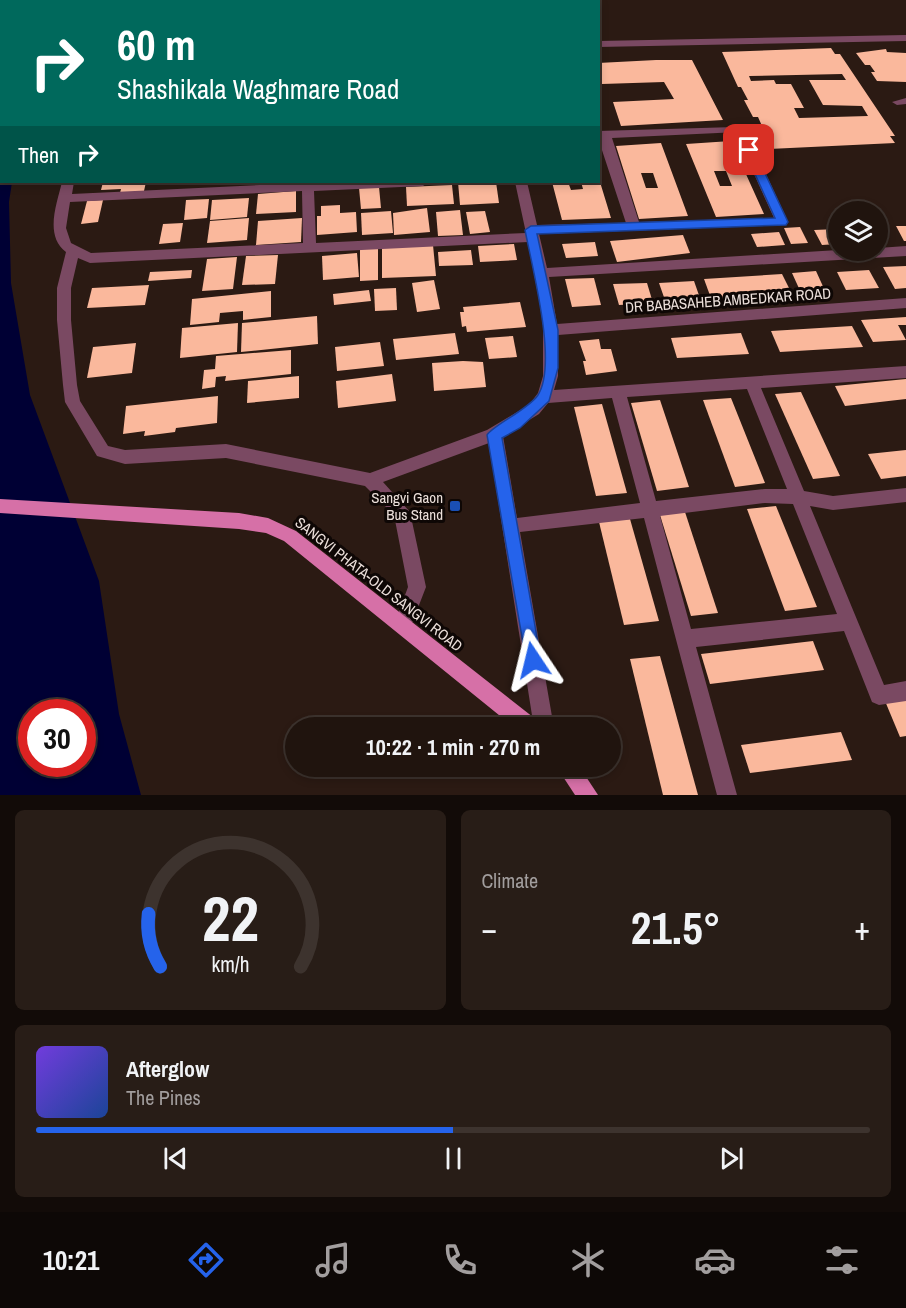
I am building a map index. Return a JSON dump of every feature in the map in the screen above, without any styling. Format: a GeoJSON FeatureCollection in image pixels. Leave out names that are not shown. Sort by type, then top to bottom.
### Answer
{"type":"FeatureCollection","features":[{"type":"Feature","properties":{"kind":"main road","name":"SANGVI PHATA-OLD SANGVI ROAD"},"geometry":{"type":"LineString","coordinates":[[0,506],[184,517],[268,526],[290,536],[517,717]]}},
{"type":"Feature","properties":{"kind":"main road"},"geometry":{"type":"LineString","coordinates":[[574,777],[588,795]]}},
{"type":"Feature","properties":{"kind":"street"},"geometry":{"type":"LineString","coordinates":[[600,44],[906,38]]}},
{"type":"Feature","properties":{"kind":"street"},"geometry":{"type":"LineString","coordinates":[[634,227],[602,135],[735,130]]}},
{"type":"Feature","properties":{"kind":"street"},"geometry":{"type":"LineString","coordinates":[[68,183],[60,238],[65,247],[73,251],[90,258],[102,259],[634,227],[782,222],[749,150]]}},
{"type":"Feature","properties":{"kind":"street"},"geometry":{"type":"LineString","coordinates":[[65,198],[308,184],[366,183]]}},
{"type":"Feature","properties":{"kind":"street"},"geometry":{"type":"LineString","coordinates":[[73,251],[64,288],[64,320],[70,385],[73,402],[103,451],[125,457],[226,451],[370,480],[495,435],[516,424],[545,397],[551,368],[552,330],[521,183]]}},
{"type":"Feature","properties":{"kind":"street"},"geometry":{"type":"LineString","coordinates":[[308,184],[310,248]]}},
{"type":"Feature","properties":{"kind":"street"},"geometry":{"type":"LineString","coordinates":[[540,273],[906,251]]}},
{"type":"Feature","properties":{"kind":"street","name":"DR BABASAHEB AMBEDKAR ROAD"},"geometry":{"type":"LineString","coordinates":[[552,330],[906,303]]}},
{"type":"Feature","properties":{"kind":"street"},"geometry":{"type":"LineString","coordinates":[[545,397],[906,372]]}},
{"type":"Feature","properties":{"kind":"street"},"geometry":{"type":"LineString","coordinates":[[752,383],[879,695],[906,692]]}},
{"type":"Feature","properties":{"kind":"street"},"geometry":{"type":"LineString","coordinates":[[618,393],[727,795]]}},
{"type":"Feature","properties":{"kind":"street"},"geometry":{"type":"LineString","coordinates":[[495,435],[542,717]]}},
{"type":"Feature","properties":{"kind":"street"},"geometry":{"type":"LineString","coordinates":[[370,480],[402,513],[417,586],[403,625]]}},
{"type":"Feature","properties":{"kind":"street"},"geometry":{"type":"LineString","coordinates":[[510,526],[765,496],[798,497],[833,503],[906,495]]}},
{"type":"Feature","properties":{"kind":"street"},"geometry":{"type":"LineString","coordinates":[[684,639],[850,622]]}},
{"type":"Feature","properties":{"kind":"shaded area"},"geometry":{"type":"Polygon","coordinates":[[[0,183],[12,183],[9,202],[11,283],[30,395],[99,581],[119,714],[141,795],[0,795],[0,183]]]}},
{"type":"Feature","properties":{"kind":"building"},"geometry":{"type":"Polygon","coordinates":[[[831,48],[835,54],[840,54],[895,136],[890,136],[895,143],[769,149],[757,126],[762,126],[758,117],[753,117],[744,100],[748,100],[741,87],[738,87],[722,52],[831,48]],[[842,74],[749,76],[751,81],[774,80],[776,84],[791,84],[804,108],[794,108],[799,118],[868,116],[862,106],[823,105],[809,80],[846,80],[842,74]]]}},
{"type":"Feature","properties":{"kind":"building"},"geometry":{"type":"Polygon","coordinates":[[[886,49],[887,52],[906,53],[906,82],[877,81],[871,72],[875,72],[870,65],[865,65],[856,53],[886,49]]]}},
{"type":"Feature","properties":{"kind":"building"},"geometry":{"type":"Polygon","coordinates":[[[692,60],[723,120],[621,126],[613,102],[674,99],[664,82],[602,84],[600,63],[692,60]]]}},
{"type":"Feature","properties":{"kind":"building"},"geometry":{"type":"Polygon","coordinates":[[[731,141],[764,214],[716,217],[686,144],[731,141]],[[714,171],[720,186],[732,186],[726,171],[714,171]]]}},
{"type":"Feature","properties":{"kind":"building"},"geometry":{"type":"Polygon","coordinates":[[[661,143],[688,216],[639,219],[616,146],[661,143]],[[641,173],[646,188],[658,188],[653,173],[641,173]]]}},
{"type":"Feature","properties":{"kind":"building"},"geometry":{"type":"Polygon","coordinates":[[[600,182],[611,218],[562,220],[552,183],[568,183],[571,190],[583,189],[581,183],[600,182]]]}},
{"type":"Feature","properties":{"kind":"building"},"geometry":{"type":"Polygon","coordinates":[[[103,183],[146,183],[144,191],[120,193],[121,189],[101,190],[103,183]]]}},
{"type":"Feature","properties":{"kind":"building"},"geometry":{"type":"Polygon","coordinates":[[[458,183],[496,183],[499,203],[460,205],[458,183]]]}},
{"type":"Feature","properties":{"kind":"building"},"geometry":{"type":"Polygon","coordinates":[[[452,185],[454,204],[407,206],[406,187],[452,185]]]}},
{"type":"Feature","properties":{"kind":"building"},"geometry":{"type":"Polygon","coordinates":[[[379,187],[381,208],[361,209],[359,188],[379,187]]]}},
{"type":"Feature","properties":{"kind":"building"},"geometry":{"type":"Polygon","coordinates":[[[296,191],[296,212],[256,214],[258,194],[296,191]]]}},
{"type":"Feature","properties":{"kind":"building"},"geometry":{"type":"Polygon","coordinates":[[[249,198],[247,217],[210,220],[212,200],[249,198]]]}},
{"type":"Feature","properties":{"kind":"building"},"geometry":{"type":"Polygon","coordinates":[[[209,199],[207,218],[184,220],[186,200],[209,199]]]}},
{"type":"Feature","properties":{"kind":"building"},"geometry":{"type":"Polygon","coordinates":[[[103,200],[98,222],[81,224],[87,201],[103,200]]]}},
{"type":"Feature","properties":{"kind":"building"},"geometry":{"type":"Polygon","coordinates":[[[340,205],[340,213],[356,212],[357,232],[317,235],[317,216],[321,216],[321,206],[340,205]]]}},
{"type":"Feature","properties":{"kind":"building"},"geometry":{"type":"Polygon","coordinates":[[[427,208],[430,232],[394,235],[393,213],[427,208]]]}},
{"type":"Feature","properties":{"kind":"building"},"geometry":{"type":"Polygon","coordinates":[[[460,210],[463,235],[438,236],[436,212],[460,210]]]}},
{"type":"Feature","properties":{"kind":"building"},"geometry":{"type":"Polygon","coordinates":[[[391,211],[393,233],[362,235],[361,213],[391,211]]]}},
{"type":"Feature","properties":{"kind":"building"},"geometry":{"type":"Polygon","coordinates":[[[485,211],[490,232],[470,234],[466,212],[485,211]]]}},
{"type":"Feature","properties":{"kind":"building"},"geometry":{"type":"Polygon","coordinates":[[[249,218],[247,240],[207,243],[210,221],[249,218]]]}},
{"type":"Feature","properties":{"kind":"building"},"geometry":{"type":"Polygon","coordinates":[[[302,218],[301,242],[256,245],[258,221],[302,218]]]}},
{"type":"Feature","properties":{"kind":"building"},"geometry":{"type":"Polygon","coordinates":[[[183,223],[180,242],[159,244],[163,224],[183,223]]]}},
{"type":"Feature","properties":{"kind":"building"},"geometry":{"type":"Polygon","coordinates":[[[896,226],[906,226],[906,241],[904,241],[896,226]]]}},
{"type":"Feature","properties":{"kind":"building"},"geometry":{"type":"Polygon","coordinates":[[[800,227],[808,243],[791,244],[784,228],[800,227]]]}},
{"type":"Feature","properties":{"kind":"building"},"geometry":{"type":"Polygon","coordinates":[[[828,229],[828,245],[822,245],[814,230],[828,229]]]}},
{"type":"Feature","properties":{"kind":"building"},"geometry":{"type":"Polygon","coordinates":[[[779,232],[785,245],[757,247],[751,234],[779,232]]]}},
{"type":"Feature","properties":{"kind":"building"},"geometry":{"type":"Polygon","coordinates":[[[683,235],[690,253],[617,262],[610,241],[683,235]]]}},
{"type":"Feature","properties":{"kind":"building"},"geometry":{"type":"Polygon","coordinates":[[[595,242],[598,256],[566,258],[562,244],[595,242]]]}},
{"type":"Feature","properties":{"kind":"building"},"geometry":{"type":"Polygon","coordinates":[[[514,244],[517,260],[480,262],[478,246],[514,244]]]}},
{"type":"Feature","properties":{"kind":"building"},"geometry":{"type":"Polygon","coordinates":[[[433,245],[436,276],[382,278],[382,248],[433,245]]]}},
{"type":"Feature","properties":{"kind":"building"},"geometry":{"type":"Polygon","coordinates":[[[378,248],[378,280],[360,281],[360,249],[378,248]]]}},
{"type":"Feature","properties":{"kind":"building"},"geometry":{"type":"Polygon","coordinates":[[[471,250],[473,265],[439,266],[438,252],[471,250]]]}},
{"type":"Feature","properties":{"kind":"building"},"geometry":{"type":"Polygon","coordinates":[[[357,253],[359,277],[323,280],[322,256],[357,253]]]}},
{"type":"Feature","properties":{"kind":"building"},"geometry":{"type":"Polygon","coordinates":[[[278,255],[275,284],[242,285],[246,256],[278,255]]]}},
{"type":"Feature","properties":{"kind":"building"},"geometry":{"type":"Polygon","coordinates":[[[237,257],[233,289],[202,291],[207,259],[237,257]]]}},
{"type":"Feature","properties":{"kind":"building"},"geometry":{"type":"Polygon","coordinates":[[[906,266],[906,288],[895,289],[883,267],[906,266]]]}},
{"type":"Feature","properties":{"kind":"building"},"geometry":{"type":"Polygon","coordinates":[[[192,270],[191,278],[148,281],[150,272],[192,270]]]}},
{"type":"Feature","properties":{"kind":"building"},"geometry":{"type":"Polygon","coordinates":[[[869,270],[879,288],[846,290],[837,272],[869,270]]]}},
{"type":"Feature","properties":{"kind":"building"},"geometry":{"type":"Polygon","coordinates":[[[816,271],[826,293],[802,295],[792,273],[816,271]]]}},
{"type":"Feature","properties":{"kind":"building"},"geometry":{"type":"Polygon","coordinates":[[[782,274],[793,296],[712,301],[704,279],[782,274]]]}},
{"type":"Feature","properties":{"kind":"building"},"geometry":{"type":"Polygon","coordinates":[[[594,278],[601,305],[572,307],[565,279],[594,278]]]}},
{"type":"Feature","properties":{"kind":"building"},"geometry":{"type":"Polygon","coordinates":[[[434,280],[440,309],[417,312],[412,283],[434,280]]]}},
{"type":"Feature","properties":{"kind":"building"},"geometry":{"type":"Polygon","coordinates":[[[694,281],[701,301],[666,303],[659,283],[694,281]]]}},
{"type":"Feature","properties":{"kind":"building"},"geometry":{"type":"Polygon","coordinates":[[[647,283],[653,303],[619,305],[613,284],[647,283]]]}},
{"type":"Feature","properties":{"kind":"building"},"geometry":{"type":"Polygon","coordinates":[[[149,285],[145,305],[87,308],[92,288],[149,285]]]}},
{"type":"Feature","properties":{"kind":"building"},"geometry":{"type":"Polygon","coordinates":[[[396,288],[397,310],[375,311],[374,289],[396,288]]]}},
{"type":"Feature","properties":{"kind":"building"},"geometry":{"type":"Polygon","coordinates":[[[369,290],[371,301],[334,305],[333,294],[369,290]]]}},
{"type":"Feature","properties":{"kind":"building"},"geometry":{"type":"Polygon","coordinates":[[[271,291],[271,317],[243,320],[243,311],[220,313],[219,322],[190,325],[192,299],[271,291]]]}},
{"type":"Feature","properties":{"kind":"building"},"geometry":{"type":"Polygon","coordinates":[[[520,302],[526,327],[467,332],[466,326],[462,327],[460,312],[464,312],[463,307],[520,302]]]}},
{"type":"Feature","properties":{"kind":"building"},"geometry":{"type":"Polygon","coordinates":[[[317,316],[318,344],[241,352],[242,323],[317,316]]]}},
{"type":"Feature","properties":{"kind":"building"},"geometry":{"type":"Polygon","coordinates":[[[906,317],[906,325],[898,325],[906,340],[873,342],[861,320],[906,317]]]}},
{"type":"Feature","properties":{"kind":"building"},"geometry":{"type":"Polygon","coordinates":[[[238,323],[237,352],[180,358],[182,328],[238,323]]]}},
{"type":"Feature","properties":{"kind":"building"},"geometry":{"type":"Polygon","coordinates":[[[852,326],[863,347],[780,352],[771,331],[852,326]]]}},
{"type":"Feature","properties":{"kind":"building"},"geometry":{"type":"Polygon","coordinates":[[[455,333],[459,354],[396,360],[393,339],[455,333]]]}},
{"type":"Feature","properties":{"kind":"building"},"geometry":{"type":"Polygon","coordinates":[[[741,333],[749,354],[677,358],[671,338],[741,333]]]}},
{"type":"Feature","properties":{"kind":"building"},"geometry":{"type":"Polygon","coordinates":[[[513,336],[517,357],[489,359],[485,338],[513,336]]]}},
{"type":"Feature","properties":{"kind":"building"},"geometry":{"type":"Polygon","coordinates":[[[599,339],[601,349],[611,349],[617,371],[586,375],[583,361],[586,361],[579,341],[599,339]]]}},
{"type":"Feature","properties":{"kind":"building"},"geometry":{"type":"Polygon","coordinates":[[[380,342],[384,366],[337,371],[335,347],[380,342]]]}},
{"type":"Feature","properties":{"kind":"building"},"geometry":{"type":"Polygon","coordinates":[[[136,343],[132,373],[87,378],[93,347],[136,343]]]}},
{"type":"Feature","properties":{"kind":"building"},"geometry":{"type":"Polygon","coordinates":[[[291,350],[291,374],[225,381],[226,376],[216,377],[215,387],[202,389],[204,370],[215,369],[216,356],[291,350]]]}},
{"type":"Feature","properties":{"kind":"building"},"geometry":{"type":"Polygon","coordinates":[[[483,362],[486,387],[434,391],[432,363],[483,362]]]}},
{"type":"Feature","properties":{"kind":"building"},"geometry":{"type":"Polygon","coordinates":[[[392,374],[396,401],[338,408],[336,381],[392,374]]]}},
{"type":"Feature","properties":{"kind":"building"},"geometry":{"type":"Polygon","coordinates":[[[299,376],[299,398],[247,403],[248,381],[299,376]]]}},
{"type":"Feature","properties":{"kind":"building"},"geometry":{"type":"Polygon","coordinates":[[[906,379],[906,399],[845,406],[835,386],[906,379]]]}},
{"type":"Feature","properties":{"kind":"building"},"geometry":{"type":"Polygon","coordinates":[[[801,392],[840,476],[813,479],[775,394],[801,392]]]}},
{"type":"Feature","properties":{"kind":"building"},"geometry":{"type":"Polygon","coordinates":[[[218,396],[217,423],[176,428],[175,432],[144,436],[145,431],[123,434],[126,406],[218,396]]]}},
{"type":"Feature","properties":{"kind":"building"},"geometry":{"type":"Polygon","coordinates":[[[731,398],[765,483],[735,487],[703,400],[731,398]]]}},
{"type":"Feature","properties":{"kind":"building"},"geometry":{"type":"Polygon","coordinates":[[[660,400],[689,487],[657,491],[631,403],[660,400]]]}},
{"type":"Feature","properties":{"kind":"building"},"geometry":{"type":"Polygon","coordinates":[[[602,404],[627,493],[596,496],[574,407],[602,404]]]}},
{"type":"Feature","properties":{"kind":"building"},"geometry":{"type":"Polygon","coordinates":[[[906,450],[906,476],[881,479],[868,454],[906,450]]]}},
{"type":"Feature","properties":{"kind":"building"},"geometry":{"type":"Polygon","coordinates":[[[776,506],[817,607],[785,611],[747,509],[776,506]]]}},
{"type":"Feature","properties":{"kind":"building"},"geometry":{"type":"Polygon","coordinates":[[[685,512],[718,613],[691,616],[660,515],[685,512]]]}},
{"type":"Feature","properties":{"kind":"building"},"geometry":{"type":"Polygon","coordinates":[[[630,519],[659,621],[624,625],[599,522],[630,519]]]}},
{"type":"Feature","properties":{"kind":"building"},"geometry":{"type":"Polygon","coordinates":[[[813,641],[824,670],[710,684],[701,654],[813,641]]]}},
{"type":"Feature","properties":{"kind":"building"},"geometry":{"type":"Polygon","coordinates":[[[660,656],[698,795],[663,795],[630,659],[660,656]]]}},
{"type":"Feature","properties":{"kind":"building"},"geometry":{"type":"Polygon","coordinates":[[[906,699],[906,736],[900,737],[885,701],[906,699]]]}},
{"type":"Feature","properties":{"kind":"building"},"geometry":{"type":"Polygon","coordinates":[[[841,732],[852,760],[750,773],[741,745],[841,732]]]}},
{"type":"Feature","properties":{"kind":"place","name":"Sangvi Gaon Bus Stand"},"geometry":{"type":"Point","coordinates":[455,506]}},
{"type":"Feature","properties":{"kind":"route"},"geometry":{"type":"LineString","coordinates":[[533,660],[495,435],[516,424],[545,397],[551,368],[552,330],[531,230],[782,222],[749,150]]}}]}
